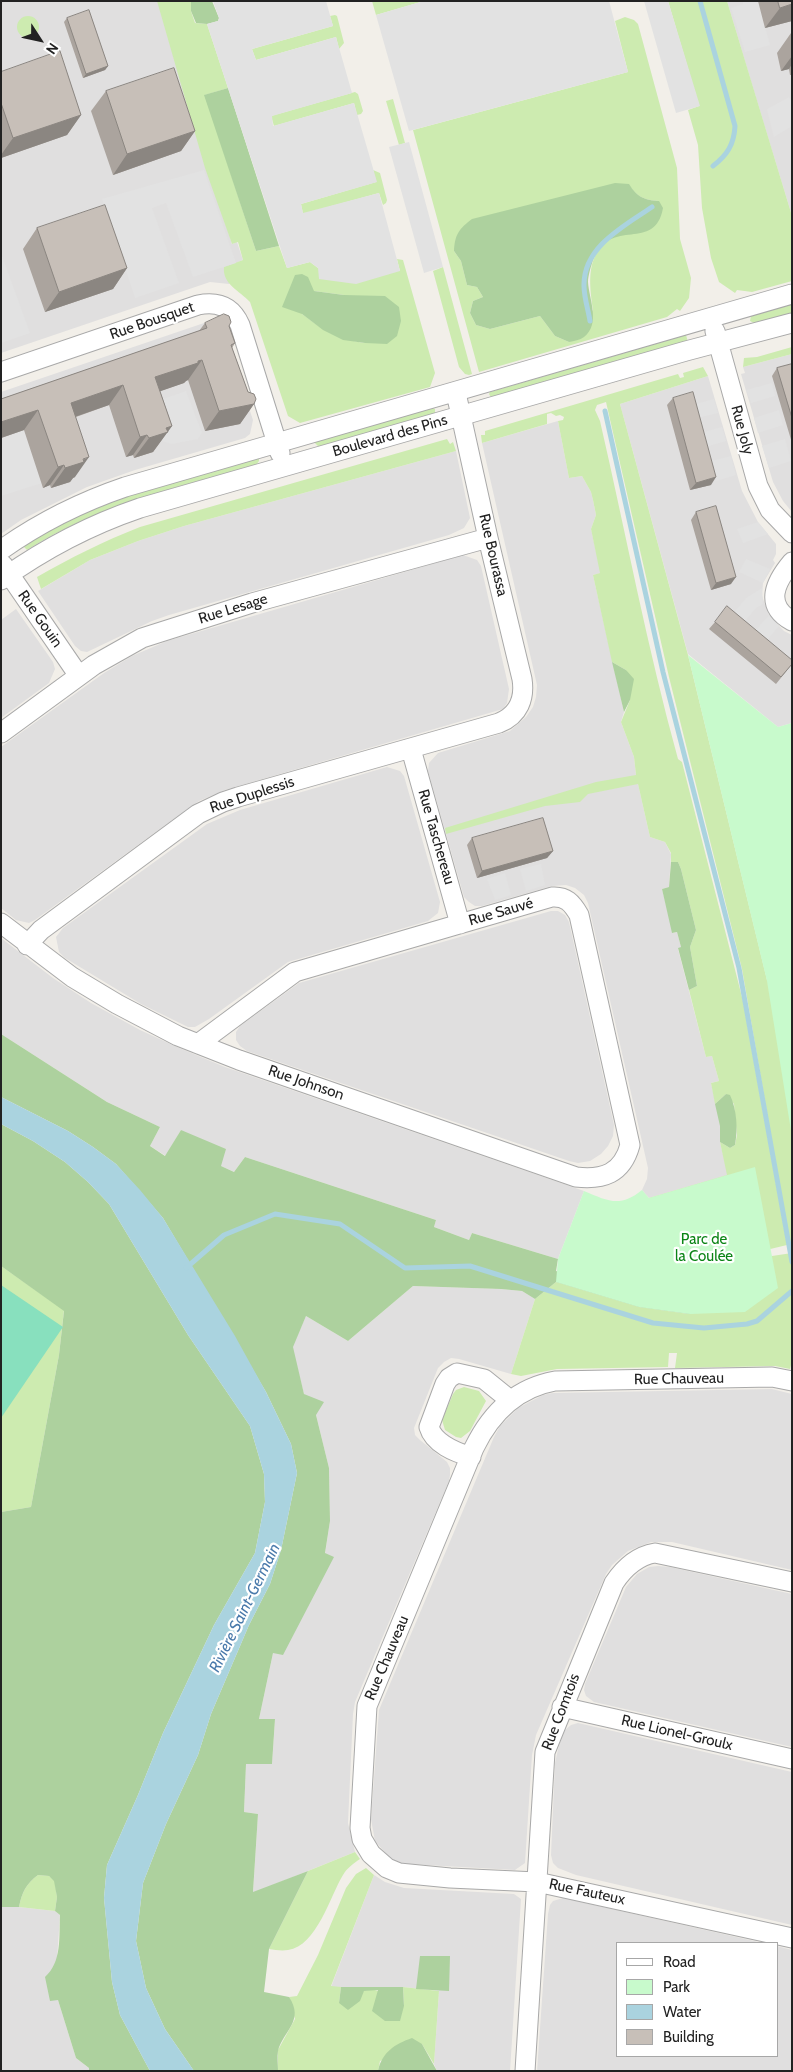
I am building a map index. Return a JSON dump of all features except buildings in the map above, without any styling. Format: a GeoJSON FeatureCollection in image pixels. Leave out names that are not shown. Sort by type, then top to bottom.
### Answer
{"type":"FeatureCollection","features":[{"type":"Feature","properties":{"kind":"street","name":"Boulevard des Pins"},"geometry":{"type":"LineString","coordinates":[[1,550],[47,521],[108,493],[277,442],[456,393],[792,294]]}},
{"type":"Feature","properties":{"kind":"street","name":"Rue Bousquet"},"geometry":{"type":"LineString","coordinates":[[1,372],[198,305],[216,304],[232,311],[240,325],[284,466]]}},
{"type":"Feature","properties":{"kind":"street","name":"Rue Joly"},"geometry":{"type":"LineString","coordinates":[[710,318],[758,486],[770,510],[792,533]]}},
{"type":"Feature","properties":{"kind":"street","name":"Boulevard des Pins"},"geometry":{"type":"LineString","coordinates":[[4,572],[66,539],[122,514],[284,466],[792,323]]}},
{"type":"Feature","properties":{"kind":"street","name":"Rue Bourassa"},"geometry":{"type":"LineString","coordinates":[[456,393],[523,686],[522,701],[513,715]]}},
{"type":"Feature","properties":{"kind":"street","name":"Rue Lesage"},"geometry":{"type":"LineString","coordinates":[[1,733],[79,676],[127,645],[156,633],[252,603],[488,538]]}},
{"type":"Feature","properties":{"kind":"street"},"geometry":{"type":"LineString","coordinates":[[792,562],[779,581],[774,594],[778,608],[792,621]]}},
{"type":"Feature","properties":{"kind":"street","name":"Rue Gouin"},"geometry":{"type":"LineString","coordinates":[[4,572],[79,676]]}},
{"type":"Feature","properties":{"kind":"street","name":"Rue Duplessis"},"geometry":{"type":"LineString","coordinates":[[27,945],[36,934],[56,919],[198,814],[210,808],[238,797],[499,723],[513,715]]}},
{"type":"Feature","properties":{"kind":"street","name":"Rue Taschereau"},"geometry":{"type":"LineString","coordinates":[[411,749],[460,924]]}},
{"type":"Feature","properties":{"kind":"street","name":"Rue Sauvé"},"geometry":{"type":"LineString","coordinates":[[198,1044],[295,972],[552,897],[560,897],[567,899],[576,908],[581,922],[628,1134],[630,1146],[627,1155]]}},
{"type":"Feature","properties":{"kind":"street","name":"Rue Johnson"},"geometry":{"type":"LineString","coordinates":[[1,923],[27,945],[72,977],[117,1004],[158,1026],[238,1060],[576,1177],[593,1178],[608,1174],[617,1168],[627,1155]]}},
{"type":"Feature","properties":{"kind":"street"},"geometry":{"type":"LineString","coordinates":[[470,1457],[439,1442],[429,1427],[448,1378],[457,1373],[484,1379],[510,1400]]}},
{"type":"Feature","properties":{"kind":"street","name":"Rue Chauveau"},"geometry":{"type":"LineString","coordinates":[[381,1864],[362,1839],[360,1828],[366,1713],[470,1457],[487,1425],[510,1400],[531,1388],[555,1381],[772,1377],[792,1381]]}},
{"type":"Feature","properties":{"kind":"street","name":"Rue Comtois"},"geometry":{"type":"LineString","coordinates":[[525,2071],[544,1758],[562,1707],[614,1583],[625,1568],[639,1559],[656,1553],[792,1582]]}},
{"type":"Feature","properties":{"kind":"street","name":"Rue Lionel-Groulx"},"geometry":{"type":"LineString","coordinates":[[562,1707],[792,1759]]}},
{"type":"Feature","properties":{"kind":"street","name":"Rue Fauteux"},"geometry":{"type":"LineString","coordinates":[[381,1864],[392,1871],[406,1875],[537,1882],[792,1938]]}},
{"type":"Feature","properties":{"kind":"shaded area"},"geometry":{"type":"Polygon","coordinates":[[[1,1],[158,1],[232,244],[237,242],[243,260],[236,263],[229,284],[210,282],[1,353],[1,1]]]}},
{"type":"Feature","properties":{"kind":"shaded area"},"geometry":{"type":"Polygon","coordinates":[[[213,1],[326,1],[333,26],[252,49],[256,60],[336,37],[352,93],[272,116],[273,126],[354,103],[377,182],[301,204],[303,213],[379,193],[400,271],[356,284],[319,279],[318,268],[310,262],[287,268],[207,24],[218,21],[219,18],[213,1]]]}},
{"type":"Feature","properties":{"kind":"shaded area"},"geometry":{"type":"Polygon","coordinates":[[[424,1],[609,1],[628,72],[409,131],[376,15],[424,1]]]}},
{"type":"Feature","properties":{"kind":"shaded area"},"geometry":{"type":"Polygon","coordinates":[[[644,1],[668,1],[700,106],[676,113],[644,1]]]}},
{"type":"Feature","properties":{"kind":"shaded area"},"geometry":{"type":"Polygon","coordinates":[[[727,1],[792,1],[792,216],[754,91],[727,1]]]}},
{"type":"Feature","properties":{"kind":"shaded area"},"geometry":{"type":"Polygon","coordinates":[[[743,1],[758,1],[770,45],[745,52],[731,8],[743,4],[743,1]]]}},
{"type":"Feature","properties":{"kind":"shaded area"},"geometry":{"type":"Polygon","coordinates":[[[789,97],[792,102],[792,126],[774,137],[767,109],[789,97]]]}},
{"type":"Feature","properties":{"kind":"shaded area"},"geometry":{"type":"Polygon","coordinates":[[[409,142],[443,267],[424,273],[389,147],[409,142]]]}},
{"type":"Feature","properties":{"kind":"shaded area"},"geometry":{"type":"Polygon","coordinates":[[[204,170],[236,263],[193,277],[166,203],[152,208],[179,283],[135,298],[102,199],[204,170]]]}},
{"type":"Feature","properties":{"kind":"shaded area"},"geometry":{"type":"Polygon","coordinates":[[[1,253],[30,333],[1,343],[1,253]]]}},
{"type":"Feature","properties":{"kind":"shaded area"},"geometry":{"type":"Polygon","coordinates":[[[204,323],[212,324],[223,331],[253,420],[250,434],[245,438],[135,470],[87,487],[21,520],[1,534],[1,392],[204,323]]]}},
{"type":"Feature","properties":{"kind":"shaded area"},"geometry":{"type":"Polygon","coordinates":[[[792,354],[792,512],[783,501],[773,482],[741,374],[745,373],[743,367],[792,354]]]}},
{"type":"Feature","properties":{"kind":"shaded area"},"geometry":{"type":"Polygon","coordinates":[[[708,376],[742,491],[758,522],[776,544],[776,554],[773,560],[775,563],[763,583],[762,596],[769,615],[784,631],[792,635],[792,723],[778,727],[688,654],[620,404],[708,376]]]}},
{"type":"Feature","properties":{"kind":"shaded area"},"geometry":{"type":"Polygon","coordinates":[[[772,383],[775,396],[751,403],[746,390],[772,383]]]}},
{"type":"Feature","properties":{"kind":"shaded area"},"geometry":{"type":"Polygon","coordinates":[[[186,391],[202,433],[198,439],[172,444],[162,441],[149,404],[186,391]]]}},
{"type":"Feature","properties":{"kind":"shaded area"},"geometry":{"type":"Polygon","coordinates":[[[714,399],[718,413],[697,418],[693,405],[714,399]]]}},
{"type":"Feature","properties":{"kind":"shaded area"},"geometry":{"type":"Polygon","coordinates":[[[779,410],[783,425],[758,433],[754,418],[779,410]]]}},
{"type":"Feature","properties":{"kind":"shaded area"},"geometry":{"type":"Polygon","coordinates":[[[558,421],[569,478],[582,476],[591,492],[593,500],[596,515],[591,529],[601,573],[593,575],[624,712],[621,722],[634,757],[636,775],[650,837],[665,842],[671,854],[669,887],[662,889],[673,933],[677,932],[681,947],[678,949],[706,1057],[712,1056],[719,1081],[711,1083],[721,1126],[720,1142],[728,1175],[649,1198],[642,1190],[647,1179],[648,1168],[588,903],[584,895],[575,888],[566,885],[552,886],[482,906],[475,906],[469,902],[464,897],[428,771],[429,763],[438,753],[510,731],[526,717],[533,707],[537,685],[482,443],[558,421]]]}},
{"type":"Feature","properties":{"kind":"shaded area"},"geometry":{"type":"Polygon","coordinates":[[[722,427],[726,441],[705,447],[701,433],[722,427]]]}},
{"type":"Feature","properties":{"kind":"shaded area"},"geometry":{"type":"Polygon","coordinates":[[[24,430],[42,483],[1,496],[1,438],[24,430]]]}},
{"type":"Feature","properties":{"kind":"shaded area"},"geometry":{"type":"Polygon","coordinates":[[[785,439],[791,461],[769,468],[762,446],[785,439]]]}},
{"type":"Feature","properties":{"kind":"shaded area"},"geometry":{"type":"Polygon","coordinates":[[[456,451],[470,518],[464,528],[449,535],[169,615],[152,621],[87,652],[81,651],[75,646],[38,591],[90,560],[138,541],[184,526],[456,451]]]}},
{"type":"Feature","properties":{"kind":"shaded area"},"geometry":{"type":"Polygon","coordinates":[[[731,456],[736,475],[716,481],[711,461],[731,456]]]}},
{"type":"Feature","properties":{"kind":"shaded area"},"geometry":{"type":"Polygon","coordinates":[[[758,522],[768,534],[743,543],[737,529],[758,522]]]}},
{"type":"Feature","properties":{"kind":"shaded area"},"geometry":{"type":"Polygon","coordinates":[[[463,555],[477,560],[481,566],[509,689],[507,703],[503,709],[225,790],[199,801],[35,920],[29,923],[16,920],[1,908],[1,747],[104,673],[132,656],[167,641],[463,555]]]}},
{"type":"Feature","properties":{"kind":"shaded area"},"geometry":{"type":"Polygon","coordinates":[[[746,559],[770,569],[763,583],[739,572],[746,559]]]}},
{"type":"Feature","properties":{"kind":"shaded area"},"geometry":{"type":"Polygon","coordinates":[[[762,588],[763,604],[756,608],[742,625],[731,616],[746,598],[762,588]]]}},
{"type":"Feature","properties":{"kind":"shaded area"},"geometry":{"type":"Polygon","coordinates":[[[16,609],[53,662],[55,669],[49,683],[1,718],[1,620],[16,609]]]}},
{"type":"Feature","properties":{"kind":"shaded area"},"geometry":{"type":"Polygon","coordinates":[[[769,615],[779,626],[764,644],[752,634],[769,615]]]}},
{"type":"Feature","properties":{"kind":"shaded area"},"geometry":{"type":"Polygon","coordinates":[[[387,767],[400,771],[404,776],[440,902],[438,913],[428,921],[288,962],[195,1027],[188,1027],[141,1004],[65,958],[59,952],[56,937],[63,928],[207,824],[240,810],[387,767]]]}},
{"type":"Feature","properties":{"kind":"shaded area"},"geometry":{"type":"Polygon","coordinates":[[[541,864],[545,885],[526,891],[520,869],[541,864]]]}},
{"type":"Feature","properties":{"kind":"shaded area"},"geometry":{"type":"Polygon","coordinates":[[[505,873],[511,895],[495,900],[487,879],[505,873]]]}},
{"type":"Feature","properties":{"kind":"shaded area"},"geometry":{"type":"Polygon","coordinates":[[[551,911],[558,911],[565,915],[569,922],[614,1125],[613,1136],[608,1146],[601,1154],[590,1161],[578,1163],[569,1161],[247,1051],[236,1040],[236,1032],[240,1026],[299,983],[551,911]]]}},
{"type":"Feature","properties":{"kind":"shaded area"},"geometry":{"type":"Polygon","coordinates":[[[1,938],[53,978],[91,1003],[140,1030],[177,1047],[225,1067],[584,1191],[558,1259],[472,1233],[469,1240],[434,1227],[436,1220],[245,1157],[234,1172],[221,1166],[181,1130],[166,1156],[150,1146],[160,1127],[107,1102],[1,1034],[1,938]]]}},
{"type":"Feature","properties":{"kind":"shaded area"},"geometry":{"type":"Polygon","coordinates":[[[413,1286],[522,1291],[535,1299],[511,1374],[451,1358],[438,1368],[414,1428],[415,1435],[447,1462],[450,1468],[450,1475],[355,1702],[348,1823],[355,1852],[253,1893],[258,1814],[244,1812],[246,1764],[272,1764],[275,1720],[259,1719],[273,1653],[325,1554],[330,1521],[329,1468],[316,1415],[304,1394],[292,1347],[306,1316],[348,1341],[413,1286]]]}},
{"type":"Feature","properties":{"kind":"shaded area"},"geometry":{"type":"Polygon","coordinates":[[[772,1389],[792,1394],[792,1570],[672,1542],[651,1542],[628,1551],[612,1565],[606,1574],[536,1735],[532,1755],[525,1863],[515,1870],[408,1864],[397,1862],[388,1856],[375,1841],[371,1819],[379,1710],[500,1426],[518,1408],[543,1395],[553,1393],[772,1389]]]}},
{"type":"Feature","properties":{"kind":"shaded area"},"geometry":{"type":"Polygon","coordinates":[[[658,1566],[792,1594],[792,1747],[594,1702],[586,1696],[585,1684],[626,1587],[637,1574],[649,1567],[658,1566]]]}},
{"type":"Feature","properties":{"kind":"shaded area"},"geometry":{"type":"Polygon","coordinates":[[[578,1723],[792,1772],[792,1925],[576,1875],[558,1868],[553,1863],[551,1855],[555,1763],[565,1730],[571,1725],[578,1723]]]}},
{"type":"Feature","properties":{"kind":"shaded area"},"geometry":{"type":"Polygon","coordinates":[[[374,1875],[385,1882],[404,1888],[514,1894],[521,1899],[510,2071],[437,2071],[434,2064],[439,1991],[403,1987],[331,1987],[374,1875]]]}},
{"type":"Feature","properties":{"kind":"shaded area"},"geometry":{"type":"Polygon","coordinates":[[[563,1898],[759,1942],[616,1942],[616,2057],[778,2057],[778,1946],[792,1950],[792,2071],[537,2071],[548,1914],[553,1901],[563,1898]]]}},
{"type":"Feature","properties":{"kind":"shaded area"},"geometry":{"type":"Polygon","coordinates":[[[1,1907],[55,1911],[60,1915],[57,1960],[53,1970],[58,2000],[76,2058],[89,2068],[89,2071],[1,2071],[1,1907]]]}},
{"type":"Feature","properties":{"kind":"green space"},"geometry":{"type":"Polygon","coordinates":[[[157,1],[191,1],[191,11],[195,23],[207,24],[228,88],[205,95],[256,251],[279,246],[287,268],[310,262],[318,268],[400,271],[397,259],[403,260],[435,373],[430,387],[300,423],[288,416],[250,302],[232,287],[224,273],[224,267],[243,260],[238,242],[232,244],[205,168],[157,1]],[[314,291],[302,314],[331,333],[346,339],[365,343],[344,295],[314,291]]]}},
{"type":"Feature","properties":{"kind":"green space"},"geometry":{"type":"Polygon","coordinates":[[[191,1],[212,1],[219,18],[218,21],[207,24],[196,23],[191,11],[191,1]]]}},
{"type":"Feature","properties":{"kind":"green space"},"geometry":{"type":"Polygon","coordinates":[[[372,1],[424,1],[376,15],[372,1]]]}},
{"type":"Feature","properties":{"kind":"green space"},"geometry":{"type":"Polygon","coordinates":[[[668,1],[727,1],[792,216],[792,281],[752,292],[737,290],[735,293],[719,282],[711,258],[702,208],[698,145],[688,110],[699,106],[668,1]]]}},
{"type":"Feature","properties":{"kind":"green space"},"geometry":{"type":"Polygon","coordinates":[[[28,16],[36,19],[39,27],[36,35],[28,38],[20,35],[17,27],[20,19],[28,16]]]}},
{"type":"Feature","properties":{"kind":"green space"},"geometry":{"type":"Polygon","coordinates":[[[330,16],[337,16],[344,43],[339,49],[336,37],[256,60],[252,49],[333,26],[330,16]]]}},
{"type":"Feature","properties":{"kind":"green space"},"geometry":{"type":"Polygon","coordinates":[[[625,17],[634,20],[638,24],[677,168],[680,239],[691,278],[689,298],[680,311],[677,309],[667,317],[479,372],[413,130],[628,72],[615,21],[625,17]],[[628,184],[454,251],[461,261],[467,285],[477,287],[483,297],[473,301],[470,313],[476,325],[490,329],[540,316],[555,336],[569,342],[593,310],[590,279],[591,269],[598,251],[605,243],[616,236],[633,234],[659,201],[641,197],[628,184]]]}},
{"type":"Feature","properties":{"kind":"green space"},"geometry":{"type":"Polygon","coordinates":[[[228,88],[279,246],[256,251],[204,95],[228,88]]]}},
{"type":"Feature","properties":{"kind":"green space"},"geometry":{"type":"Polygon","coordinates":[[[355,92],[358,94],[363,111],[361,114],[357,115],[354,103],[274,126],[271,116],[355,92]]]}},
{"type":"Feature","properties":{"kind":"green space"},"geometry":{"type":"Polygon","coordinates":[[[393,99],[405,143],[399,145],[386,101],[393,99]]]}},
{"type":"Feature","properties":{"kind":"green space"},"geometry":{"type":"Polygon","coordinates":[[[373,170],[380,173],[387,200],[383,205],[379,193],[303,214],[301,204],[376,182],[373,170]]]}},
{"type":"Feature","properties":{"kind":"green space"},"geometry":{"type":"Polygon","coordinates":[[[615,183],[629,184],[638,195],[645,199],[659,201],[663,208],[658,221],[651,229],[642,233],[621,236],[610,240],[601,247],[593,260],[588,277],[593,311],[592,325],[589,332],[579,340],[569,342],[555,336],[540,316],[490,329],[476,325],[470,313],[473,301],[483,297],[477,287],[467,285],[461,261],[454,251],[458,232],[472,219],[615,183]]]}},
{"type":"Feature","properties":{"kind":"green space"},"geometry":{"type":"Polygon","coordinates":[[[443,267],[472,374],[469,375],[465,374],[459,367],[433,271],[443,267]]]}},
{"type":"Feature","properties":{"kind":"green space"},"geometry":{"type":"Polygon","coordinates":[[[302,274],[308,277],[314,291],[344,295],[385,296],[399,307],[401,321],[397,336],[387,344],[343,340],[323,330],[302,314],[282,307],[295,275],[302,274]]]}},
{"type":"Feature","properties":{"kind":"green space"},"geometry":{"type":"Polygon","coordinates":[[[792,303],[792,313],[756,324],[750,321],[751,316],[792,303]]]}},
{"type":"Feature","properties":{"kind":"green space"},"geometry":{"type":"Polygon","coordinates":[[[686,335],[688,342],[492,399],[489,394],[490,392],[686,335]]]}},
{"type":"Feature","properties":{"kind":"green space"},"geometry":{"type":"Polygon","coordinates":[[[792,347],[792,354],[743,367],[744,358],[757,357],[792,347]]]}},
{"type":"Feature","properties":{"kind":"green space"},"geometry":{"type":"Polygon","coordinates":[[[703,367],[708,376],[620,404],[688,655],[767,980],[774,991],[792,1090],[792,1245],[790,1245],[742,969],[669,677],[606,402],[597,405],[595,410],[600,421],[667,717],[678,759],[682,762],[743,1001],[787,1245],[762,1251],[649,1198],[727,1175],[720,1142],[730,1148],[735,1145],[737,1135],[734,1104],[726,1094],[715,1104],[711,1083],[719,1081],[712,1056],[706,1057],[689,990],[697,986],[690,947],[696,930],[681,869],[678,862],[671,862],[671,853],[665,842],[650,837],[638,784],[588,794],[580,802],[545,806],[446,834],[445,828],[596,782],[636,775],[634,757],[621,722],[630,700],[626,670],[612,662],[593,575],[600,573],[591,529],[596,515],[593,500],[591,492],[582,476],[569,478],[558,421],[563,420],[564,417],[551,413],[547,414],[547,424],[482,443],[481,435],[485,435],[485,431],[678,374],[680,378],[684,377],[683,373],[703,367]]]}},
{"type":"Feature","properties":{"kind":"green space"},"geometry":{"type":"Polygon","coordinates":[[[435,409],[435,414],[319,447],[314,442],[315,440],[435,409]]]}},
{"type":"Feature","properties":{"kind":"green space"},"geometry":{"type":"Polygon","coordinates":[[[447,439],[450,444],[453,442],[456,451],[184,526],[138,541],[90,560],[41,589],[37,577],[87,550],[140,527],[447,439]]]}},
{"type":"Feature","properties":{"kind":"green space"},"geometry":{"type":"Polygon","coordinates":[[[256,457],[259,458],[259,461],[256,465],[138,499],[81,521],[27,550],[23,546],[66,520],[128,494],[256,457]]]}},
{"type":"Feature","properties":{"kind":"green space"},"geometry":{"type":"Polygon","coordinates":[[[688,655],[778,727],[792,723],[792,1137],[767,981],[688,655]]]}},
{"type":"Feature","properties":{"kind":"green space"},"geometry":{"type":"Polygon","coordinates":[[[612,662],[626,670],[634,679],[630,700],[624,712],[612,662]]]}},
{"type":"Feature","properties":{"kind":"green space"},"geometry":{"type":"Polygon","coordinates":[[[671,862],[678,862],[681,869],[696,930],[690,947],[697,986],[689,990],[678,948],[681,947],[677,932],[672,933],[662,889],[669,887],[671,862]]]}},
{"type":"Feature","properties":{"kind":"green space"},"geometry":{"type":"Polygon","coordinates":[[[1,1034],[107,1102],[160,1127],[150,1146],[165,1156],[181,1130],[226,1149],[221,1166],[234,1172],[245,1157],[436,1220],[434,1227],[469,1240],[472,1233],[558,1259],[556,1271],[689,1306],[690,1314],[639,1307],[556,1282],[535,1299],[522,1291],[413,1286],[348,1341],[306,1316],[293,1347],[304,1394],[324,1402],[316,1415],[329,1468],[330,1521],[325,1553],[334,1557],[283,1655],[273,1653],[259,1719],[275,1719],[272,1764],[246,1764],[244,1812],[258,1814],[253,1892],[308,1871],[269,1949],[264,1992],[289,1997],[295,2013],[294,2019],[278,2051],[278,2071],[194,2071],[165,2029],[146,1988],[136,1941],[143,1883],[166,1824],[198,1755],[211,1714],[249,1625],[270,1584],[281,1550],[297,1473],[291,1444],[266,1392],[163,1218],[116,1164],[68,1131],[1,1097],[1,1034]]]}},
{"type":"Feature","properties":{"kind":"green space"},"geometry":{"type":"Polygon","coordinates":[[[726,1094],[730,1095],[736,1120],[735,1145],[730,1148],[720,1142],[720,1126],[715,1104],[726,1094]]]}},
{"type":"Feature","properties":{"kind":"green space"},"geometry":{"type":"Polygon","coordinates":[[[1,1124],[33,1141],[65,1162],[109,1204],[188,1335],[250,1426],[264,1474],[265,1502],[255,1553],[214,1625],[163,1733],[107,1865],[104,1898],[112,1982],[120,2015],[150,2071],[89,2071],[89,2068],[76,2058],[58,2000],[50,2001],[45,1977],[54,1964],[59,1949],[60,1915],[55,1911],[57,1897],[54,1881],[49,1876],[38,1875],[25,1889],[19,1907],[1,1907],[1,1512],[31,1507],[59,1355],[64,1311],[1,1266],[1,1124]]]}},
{"type":"Feature","properties":{"kind":"green space","name":"Parc de la Coulée"},"geometry":{"type":"Polygon","coordinates":[[[755,1167],[778,1288],[745,1312],[690,1314],[639,1307],[556,1282],[558,1259],[584,1191],[607,1200],[620,1201],[634,1196],[642,1190],[649,1198],[755,1167]]]}},
{"type":"Feature","properties":{"kind":"green space"},"geometry":{"type":"Polygon","coordinates":[[[792,1253],[792,1361],[790,1369],[775,1366],[675,1368],[677,1353],[669,1353],[668,1367],[557,1369],[521,1376],[511,1374],[535,1299],[556,1282],[639,1307],[689,1314],[772,1256],[792,1253]]]}},
{"type":"Feature","properties":{"kind":"green space"},"geometry":{"type":"Polygon","coordinates":[[[1,1266],[64,1310],[59,1355],[31,1507],[1,1512],[1,1266]]]}},
{"type":"Feature","properties":{"kind":"green space"},"geometry":{"type":"Polygon","coordinates":[[[1,1285],[63,1327],[1,1418],[1,1285]]]}},
{"type":"Feature","properties":{"kind":"green space"},"geometry":{"type":"Polygon","coordinates":[[[464,1387],[479,1391],[486,1401],[470,1431],[461,1438],[445,1430],[442,1420],[453,1394],[456,1390],[464,1387]]]}},
{"type":"Feature","properties":{"kind":"green space"},"geometry":{"type":"Polygon","coordinates":[[[355,1852],[360,1859],[345,1872],[322,1919],[307,1940],[288,1950],[269,1949],[308,1871],[355,1852]]]}},
{"type":"Feature","properties":{"kind":"green space"},"geometry":{"type":"Polygon","coordinates":[[[366,1868],[374,1875],[331,1986],[341,1987],[339,2003],[359,1993],[373,1990],[385,1994],[404,2006],[403,1987],[439,1991],[434,2064],[422,2044],[380,2061],[378,2071],[278,2071],[278,2050],[295,2019],[289,1997],[297,1996],[318,1955],[346,1888],[356,1874],[366,1868]]]}},
{"type":"Feature","properties":{"kind":"green space"},"geometry":{"type":"Polygon","coordinates":[[[38,1875],[49,1876],[55,1881],[57,1897],[55,1911],[19,1907],[25,1889],[38,1875]]]}},
{"type":"Feature","properties":{"kind":"green space"},"geometry":{"type":"Polygon","coordinates":[[[420,1956],[450,1956],[449,1991],[416,1989],[420,1956]]]}},
{"type":"Feature","properties":{"kind":"green space"},"geometry":{"type":"Polygon","coordinates":[[[341,1987],[403,1987],[404,2006],[400,2021],[385,2021],[372,2011],[378,1990],[364,1991],[360,2001],[348,2010],[339,2003],[341,1987]]]}},
{"type":"Feature","properties":{"kind":"green space"},"geometry":{"type":"Polygon","coordinates":[[[412,2038],[422,2044],[437,2071],[378,2071],[380,2064],[390,2050],[412,2038]]]}},
{"type":"Feature","properties":{"kind":"water","name":"Rivière Saint-Germain"},"geometry":{"type":"Polygon","coordinates":[[[1,1097],[68,1131],[116,1164],[163,1218],[235,1336],[266,1392],[291,1444],[297,1473],[281,1550],[270,1584],[249,1625],[211,1714],[198,1755],[166,1824],[143,1883],[136,1941],[146,1988],[165,2029],[194,2071],[150,2071],[120,2015],[112,1982],[104,1898],[107,1865],[163,1733],[214,1625],[255,1553],[265,1502],[264,1474],[250,1426],[188,1335],[109,1204],[65,1162],[33,1141],[1,1124],[1,1097]]]}},
{"type":"Feature","properties":{"kind":"waterway"},"geometry":{"type":"LineString","coordinates":[[700,1],[735,126],[729,149],[713,166]]}},
{"type":"Feature","properties":{"kind":"waterway"},"geometry":{"type":"LineString","coordinates":[[590,321],[584,286],[585,272],[590,260],[607,239],[652,207]]}},
{"type":"Feature","properties":{"kind":"waterway"},"geometry":{"type":"LineString","coordinates":[[605,411],[663,672],[739,968],[792,1262]]}},
{"type":"Feature","properties":{"kind":"waterway"},"geometry":{"type":"LineString","coordinates":[[186,1268],[224,1235],[275,1214],[340,1224],[405,1268],[470,1266],[653,1323],[704,1328],[747,1324],[757,1321],[792,1291]]}}]}
